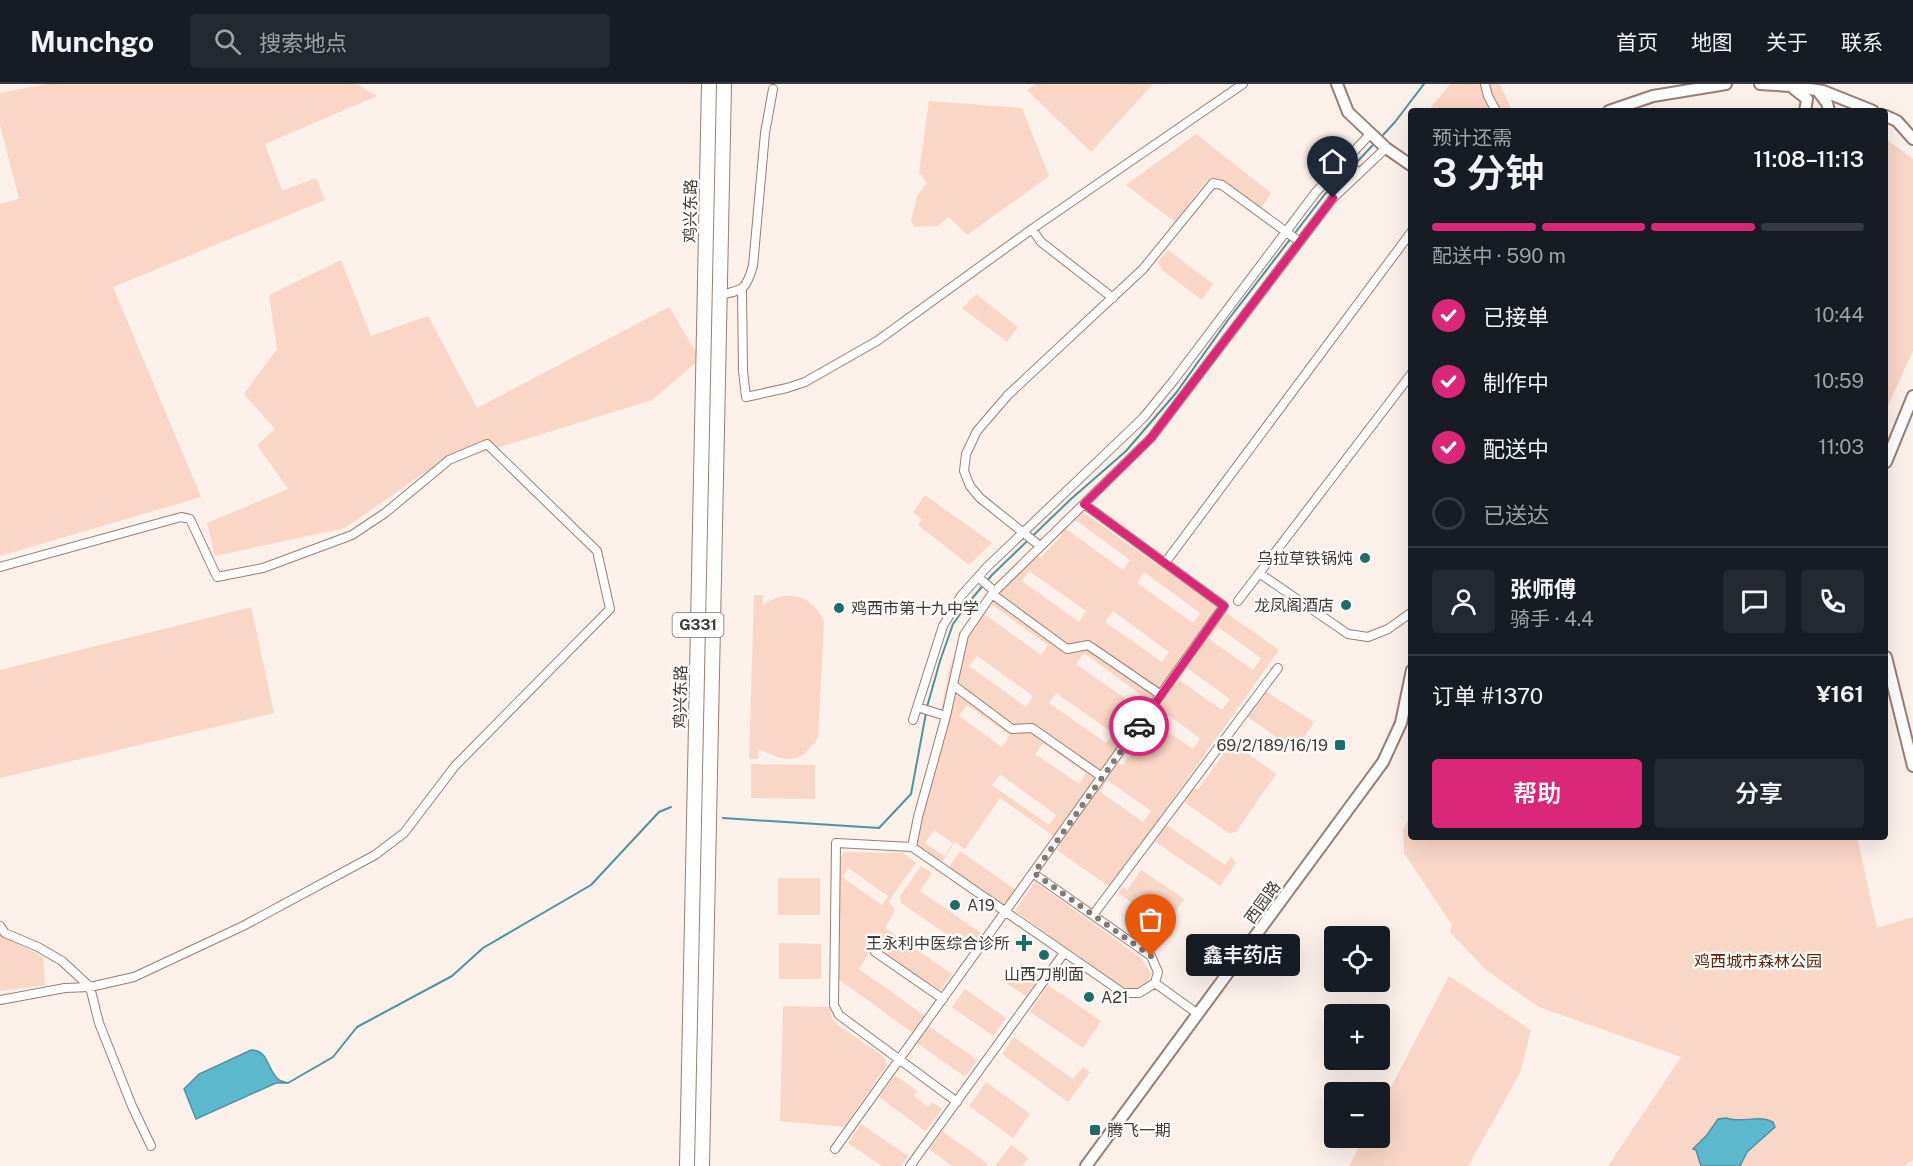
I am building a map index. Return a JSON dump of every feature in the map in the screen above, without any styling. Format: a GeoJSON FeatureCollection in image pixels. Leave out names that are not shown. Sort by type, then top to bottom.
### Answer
{"type":"FeatureCollection","features":[{"type":"Feature","properties":{"kind":"highway","name":"鸡兴东路"},"geometry":{"type":"LineString","coordinates":[[687,1166],[709,84]]}},
{"type":"Feature","properties":{"kind":"highway","name":"鸡兴东路"},"geometry":{"type":"LineString","coordinates":[[702,1166],[724,84]]}},
{"type":"Feature","properties":{"kind":"street"},"geometry":{"type":"LineString","coordinates":[[772,89],[765,133],[753,266],[748,282],[742,290],[743,371],[746,397],[805,382],[877,340],[1032,229],[1243,84]]}},
{"type":"Feature","properties":{"kind":"street"},"geometry":{"type":"LineString","coordinates":[[1338,84],[1348,112],[1386,148],[1408,163]]}},
{"type":"Feature","properties":{"kind":"street"},"geometry":{"type":"LineString","coordinates":[[1485,84],[1495,108]]}},
{"type":"Feature","properties":{"kind":"street"},"geometry":{"type":"LineString","coordinates":[[1618,108],[1653,96],[1726,84]]}},
{"type":"Feature","properties":{"kind":"street"},"geometry":{"type":"LineString","coordinates":[[1760,84],[1818,87],[1866,108]]}},
{"type":"Feature","properties":{"kind":"street"},"geometry":{"type":"LineString","coordinates":[[1791,86],[1807,99],[1806,108]]}},
{"type":"Feature","properties":{"kind":"street"},"geometry":{"type":"LineString","coordinates":[[1818,87],[1828,108]]}},
{"type":"Feature","properties":{"kind":"street"},"geometry":{"type":"LineString","coordinates":[[1888,117],[1897,121],[1913,139]]}},
{"type":"Feature","properties":{"kind":"street"},"geometry":{"type":"LineString","coordinates":[[1888,123],[1913,121]]}},
{"type":"Feature","properties":{"kind":"street"},"geometry":{"type":"LineString","coordinates":[[913,720],[943,626],[961,596],[1143,417],[1174,380],[1316,192],[1371,133]]}},
{"type":"Feature","properties":{"kind":"street"},"geometry":{"type":"LineString","coordinates":[[912,847],[946,716],[964,635],[993,592],[1151,438],[1330,202],[1386,148]]}},
{"type":"Feature","properties":{"kind":"street"},"geometry":{"type":"LineString","coordinates":[[1345,161],[1359,173]]}},
{"type":"Feature","properties":{"kind":"street"},"geometry":{"type":"LineString","coordinates":[[1040,546],[980,498],[970,486],[964,471],[966,454],[977,431],[1008,394],[1143,269],[1213,183],[1222,185],[1299,242]]}},
{"type":"Feature","properties":{"kind":"street"},"geometry":{"type":"LineString","coordinates":[[1316,192],[1330,202]]}},
{"type":"Feature","properties":{"kind":"street"},"geometry":{"type":"LineString","coordinates":[[1032,229],[1041,242],[1113,298]]}},
{"type":"Feature","properties":{"kind":"street"},"geometry":{"type":"LineString","coordinates":[[1165,563],[1408,236]]}},
{"type":"Feature","properties":{"kind":"street"},"geometry":{"type":"LineString","coordinates":[[720,295],[742,290]]}},
{"type":"Feature","properties":{"kind":"street"},"geometry":{"type":"LineString","coordinates":[[1238,602],[1408,378]]}},
{"type":"Feature","properties":{"kind":"street"},"geometry":{"type":"LineString","coordinates":[[1888,457],[1913,396]]}},
{"type":"Feature","properties":{"kind":"street"},"geometry":{"type":"LineString","coordinates":[[0,567],[181,517],[190,519],[217,578],[263,568],[352,536],[386,513],[449,460],[487,444],[597,551],[610,609],[455,766],[404,833],[375,855],[243,926],[134,977],[90,987],[65,988],[0,1000]]}},
{"type":"Feature","properties":{"kind":"street"},"geometry":{"type":"LineString","coordinates":[[835,1149],[1224,606],[1084,504]]}},
{"type":"Feature","properties":{"kind":"street"},"geometry":{"type":"LineString","coordinates":[[1259,573],[1348,634],[1368,637],[1388,629],[1408,615]]}},
{"type":"Feature","properties":{"kind":"street"},"geometry":{"type":"LineString","coordinates":[[978,577],[993,592],[1067,649],[1088,645],[1161,695]]}},
{"type":"Feature","properties":{"kind":"street"},"geometry":{"type":"LineString","coordinates":[[1888,665],[1913,766]]}},
{"type":"Feature","properties":{"kind":"street"},"geometry":{"type":"LineString","coordinates":[[1093,915],[1278,668]]}},
{"type":"Feature","properties":{"kind":"street"},"geometry":{"type":"LineString","coordinates":[[953,685],[1012,729],[1032,728],[1102,777]]}},
{"type":"Feature","properties":{"kind":"street","name":"西园路"},"geometry":{"type":"LineString","coordinates":[[1086,1166],[1383,762],[1401,723],[1408,689]]}},
{"type":"Feature","properties":{"kind":"street"},"geometry":{"type":"LineString","coordinates":[[916,707],[946,716]]}},
{"type":"Feature","properties":{"kind":"street"},"geometry":{"type":"LineString","coordinates":[[957,1102],[838,1015],[834,1005],[836,843],[912,847],[1123,993],[1139,993],[1155,983],[1158,972],[1151,956],[1034,873]]}},
{"type":"Feature","properties":{"kind":"street"},"geometry":{"type":"LineString","coordinates":[[0,926],[5,933],[38,947],[62,961],[90,987],[99,1023],[132,1106],[151,1146]]}},
{"type":"Feature","properties":{"kind":"street"},"geometry":{"type":"LineString","coordinates":[[875,952],[943,999]]}},
{"type":"Feature","properties":{"kind":"street"},"geometry":{"type":"LineString","coordinates":[[910,1166],[1064,953]]}},
{"type":"Feature","properties":{"kind":"street"},"geometry":{"type":"LineString","coordinates":[[1155,983],[1198,1014]]}},
{"type":"Feature","properties":{"kind":"green space"},"geometry":{"type":"Polygon","coordinates":[[[47,84],[357,84],[377,96],[265,144],[282,191],[316,178],[325,200],[113,287],[201,497],[0,556],[0,204],[19,199],[0,125],[0,93],[47,84]]]}},
{"type":"Feature","properties":{"kind":"green space"},"geometry":{"type":"Polygon","coordinates":[[[1036,84],[1153,84],[1091,152],[1027,90],[1036,84]]]}},
{"type":"Feature","properties":{"kind":"green space"},"geometry":{"type":"Polygon","coordinates":[[[1450,84],[1500,84],[1511,108],[1430,108],[1450,84]]]}},
{"type":"Feature","properties":{"kind":"green space"},"geometry":{"type":"Polygon","coordinates":[[[929,101],[1022,108],[1049,176],[967,235],[949,217],[937,226],[915,227],[911,221],[917,196],[927,183],[919,172],[929,101]]]}},
{"type":"Feature","properties":{"kind":"green space"},"geometry":{"type":"Polygon","coordinates":[[[1196,134],[1271,193],[1261,208],[1223,180],[1212,177],[1204,183],[1175,222],[1126,185],[1196,134]]]}},
{"type":"Feature","properties":{"kind":"green space"},"geometry":{"type":"Polygon","coordinates":[[[1888,140],[1913,159],[1913,351],[1888,406],[1888,140]]]}},
{"type":"Feature","properties":{"kind":"green space"},"geometry":{"type":"Polygon","coordinates":[[[1168,250],[1213,284],[1202,300],[1162,270],[1158,262],[1168,250]]]}},
{"type":"Feature","properties":{"kind":"green space"},"geometry":{"type":"Polygon","coordinates":[[[341,260],[371,336],[428,316],[477,408],[669,307],[700,359],[652,400],[425,472],[345,528],[215,556],[207,523],[288,489],[257,445],[275,429],[244,394],[277,349],[269,295],[341,260]]]}},
{"type":"Feature","properties":{"kind":"green space"},"geometry":{"type":"Polygon","coordinates":[[[976,294],[1018,327],[1007,342],[962,308],[976,294]]]}},
{"type":"Feature","properties":{"kind":"green space"},"geometry":{"type":"Polygon","coordinates":[[[925,495],[992,543],[969,565],[918,525],[922,520],[913,512],[925,495]]]}},
{"type":"Feature","properties":{"kind":"green space"},"geometry":{"type":"Polygon","coordinates":[[[1081,511],[1279,650],[1110,887],[1057,850],[1062,842],[1000,798],[965,849],[955,842],[940,864],[915,847],[949,669],[956,653],[986,607],[1036,554],[1040,558],[1062,535],[1058,531],[1081,511]],[[1074,519],[1066,529],[1123,570],[1130,560],[1074,519]],[[1029,571],[1022,581],[1079,622],[1086,611],[1029,571]],[[1144,572],[1137,583],[1193,623],[1200,613],[1144,572]],[[991,604],[984,614],[1041,655],[1048,645],[991,604]],[[1113,611],[1105,622],[1162,662],[1169,652],[1113,611]],[[1218,627],[1209,639],[1253,670],[1261,658],[1218,627]],[[1084,653],[1076,664],[1133,704],[1140,694],[1084,653]],[[977,656],[969,666],[1026,707],[1033,696],[977,656]],[[1187,668],[1179,680],[1222,710],[1230,699],[1187,668]],[[1056,693],[1049,703],[1106,743],[1113,733],[1056,693]],[[967,705],[959,716],[1002,747],[1010,735],[967,705]],[[1157,707],[1149,719],[1193,749],[1200,738],[1157,707]],[[1141,723],[1114,761],[1123,765],[1149,729],[1141,723]],[[1043,743],[1035,754],[1079,784],[1086,773],[1043,743]],[[1000,774],[992,785],[1049,825],[1056,815],[1000,774]],[[1107,780],[1100,792],[1143,822],[1151,811],[1107,780]],[[934,830],[925,843],[944,856],[953,843],[934,830]]]}},
{"type":"Feature","properties":{"kind":"green space"},"geometry":{"type":"Polygon","coordinates":[[[754,595],[763,595],[763,605],[781,597],[798,596],[812,605],[824,621],[818,738],[805,753],[792,759],[777,757],[759,749],[758,759],[749,759],[754,595]]]}},
{"type":"Feature","properties":{"kind":"green space"},"geometry":{"type":"Polygon","coordinates":[[[251,607],[274,713],[0,778],[0,670],[251,607]]]}},
{"type":"Feature","properties":{"kind":"green space"},"geometry":{"type":"Polygon","coordinates":[[[1262,689],[1314,722],[1295,751],[1244,714],[1262,689]]]}},
{"type":"Feature","properties":{"kind":"green space"},"geometry":{"type":"Polygon","coordinates":[[[1232,742],[1276,774],[1236,832],[1228,833],[1183,801],[1192,788],[1198,790],[1232,742]]]}},
{"type":"Feature","properties":{"kind":"green space"},"geometry":{"type":"Polygon","coordinates":[[[751,764],[815,765],[815,799],[751,798],[751,764]]]}},
{"type":"Feature","properties":{"kind":"green space","name":"鸡西城市森林公园"},"geometry":{"type":"Polygon","coordinates":[[[1408,821],[1408,840],[1858,840],[1877,928],[1913,917],[1913,1160],[1904,1166],[1608,1166],[1681,1057],[1539,1007],[1486,970],[1450,932],[1452,925],[1404,853],[1403,830],[1408,821]]]}},
{"type":"Feature","properties":{"kind":"green space"},"geometry":{"type":"Polygon","coordinates":[[[1165,824],[1225,865],[1231,856],[1236,863],[1220,886],[1154,841],[1165,824]]]}},
{"type":"Feature","properties":{"kind":"green space"},"geometry":{"type":"Polygon","coordinates":[[[960,851],[1016,890],[1005,906],[949,867],[960,851]]]}},
{"type":"Feature","properties":{"kind":"green space"},"geometry":{"type":"Polygon","coordinates":[[[844,852],[903,853],[916,863],[889,902],[895,910],[885,928],[952,974],[940,991],[873,946],[859,969],[925,1016],[913,1033],[837,978],[837,954],[840,954],[839,861],[844,852]],[[848,868],[842,877],[882,905],[888,896],[848,868]]]}},
{"type":"Feature","properties":{"kind":"green space"},"geometry":{"type":"Polygon","coordinates":[[[921,866],[932,873],[920,891],[984,935],[972,952],[963,946],[968,939],[957,932],[952,938],[901,903],[900,896],[921,866]]]}},
{"type":"Feature","properties":{"kind":"green space"},"geometry":{"type":"Polygon","coordinates":[[[1141,870],[1184,899],[1169,921],[1164,924],[1118,893],[1123,887],[1127,890],[1141,870]]]}},
{"type":"Feature","properties":{"kind":"green space"},"geometry":{"type":"Polygon","coordinates":[[[778,878],[820,878],[820,915],[778,915],[778,878]]]}},
{"type":"Feature","properties":{"kind":"green space"},"geometry":{"type":"Polygon","coordinates":[[[1035,882],[1141,958],[1151,973],[1149,982],[1135,989],[1120,987],[1015,911],[1035,882]]]}},
{"type":"Feature","properties":{"kind":"green space"},"geometry":{"type":"Polygon","coordinates":[[[0,935],[43,957],[45,985],[0,991],[0,935]]]}},
{"type":"Feature","properties":{"kind":"green space"},"geometry":{"type":"Polygon","coordinates":[[[779,943],[821,944],[821,979],[779,979],[779,943]]]}},
{"type":"Feature","properties":{"kind":"green space"},"geometry":{"type":"Polygon","coordinates":[[[1021,963],[1040,976],[1026,996],[1007,984],[1021,963]]]}},
{"type":"Feature","properties":{"kind":"green space"},"geometry":{"type":"Polygon","coordinates":[[[1449,976],[1531,1030],[1520,1073],[1468,1166],[1349,1166],[1358,1148],[1390,1148],[1390,1089],[1449,976]]]}},
{"type":"Feature","properties":{"kind":"green space"},"geometry":{"type":"Polygon","coordinates":[[[1048,985],[1101,1021],[1083,1048],[1030,1012],[1048,985]]]}},
{"type":"Feature","properties":{"kind":"green space"},"geometry":{"type":"Polygon","coordinates":[[[965,989],[1006,1018],[993,1036],[952,1007],[965,989]]]}},
{"type":"Feature","properties":{"kind":"green space"},"geometry":{"type":"Polygon","coordinates":[[[783,1006],[829,1007],[832,1019],[838,1025],[884,1057],[887,1065],[844,1127],[780,1121],[783,1006]]]}},
{"type":"Feature","properties":{"kind":"green space"},"geometry":{"type":"Polygon","coordinates":[[[929,1026],[977,1060],[965,1077],[917,1043],[929,1026]]]}},
{"type":"Feature","properties":{"kind":"green space"},"geometry":{"type":"Polygon","coordinates":[[[1014,1037],[1073,1079],[1083,1067],[1090,1072],[1068,1102],[1002,1054],[1014,1037]]]}},
{"type":"Feature","properties":{"kind":"green space"},"geometry":{"type":"Polygon","coordinates":[[[895,1075],[917,1091],[914,1096],[928,1107],[932,1102],[942,1109],[925,1131],[879,1097],[895,1075]]]}},
{"type":"Feature","properties":{"kind":"green space"},"geometry":{"type":"Polygon","coordinates":[[[986,1082],[1030,1114],[1013,1138],[969,1106],[986,1082]]]}},
{"type":"Feature","properties":{"kind":"green space"},"geometry":{"type":"Polygon","coordinates":[[[861,1124],[908,1156],[901,1166],[882,1166],[848,1143],[861,1124]]]}},
{"type":"Feature","properties":{"kind":"green space"},"geometry":{"type":"Polygon","coordinates":[[[942,1131],[988,1164],[986,1166],[952,1166],[929,1149],[942,1131]]]}},
{"type":"Feature","properties":{"kind":"green space"},"geometry":{"type":"Polygon","coordinates":[[[1011,1145],[1028,1158],[1022,1166],[995,1166],[1011,1145]]]}},
{"type":"Feature","properties":{"kind":"water"},"geometry":{"type":"Polygon","coordinates":[[[251,1050],[261,1053],[274,1075],[280,1081],[288,1083],[276,1083],[196,1119],[184,1089],[199,1074],[251,1050]]]}},
{"type":"Feature","properties":{"kind":"water"},"geometry":{"type":"Polygon","coordinates":[[[1718,1119],[1767,1120],[1773,1122],[1775,1127],[1747,1152],[1740,1166],[1701,1166],[1696,1150],[1693,1149],[1718,1119]]]}},
{"type":"Feature","properties":{"kind":"waterway"},"geometry":{"type":"LineString","coordinates":[[1383,135],[1424,84]]}},
{"type":"Feature","properties":{"kind":"waterway"},"geometry":{"type":"LineString","coordinates":[[1354,165],[1373,145]]}},
{"type":"Feature","properties":{"kind":"waterway"},"geometry":{"type":"LineString","coordinates":[[927,707],[953,624],[969,602],[992,575],[1071,499],[1126,451],[1176,393],[1228,320],[1325,194],[1350,169]]}},
{"type":"Feature","properties":{"kind":"waterway"},"geometry":{"type":"LineString","coordinates":[[723,818],[879,828],[911,794],[926,713]]}},
{"type":"Feature","properties":{"kind":"waterway"},"geometry":{"type":"LineString","coordinates":[[288,1083],[333,1057],[357,1027],[452,976],[483,948],[591,885],[659,812],[671,807]]}},
{"type":"Feature","properties":{"kind":"way so far"},"geometry":{"type":"LineString","coordinates":[[1139,726],[1034,873],[1151,956]]}},
{"type":"Feature","properties":{"kind":"place","name":"乌拉草铁锅炖"},"geometry":{"type":"Point","coordinates":[1365,558]}},
{"type":"Feature","properties":{"kind":"place","name":"龙凤阁酒店"},"geometry":{"type":"Point","coordinates":[1346,605]}},
{"type":"Feature","properties":{"kind":"place","name":"鸡西市第十九中学"},"geometry":{"type":"Point","coordinates":[839,608]}},
{"type":"Feature","properties":{"kind":"place","name":"69/2/189/16/19"},"geometry":{"type":"Point","coordinates":[1340,745]}},
{"type":"Feature","properties":{"kind":"place","name":"A19"},"geometry":{"type":"Point","coordinates":[955,905]}},
{"type":"Feature","properties":{"kind":"place","name":"王永利中医综合诊所"},"geometry":{"type":"Point","coordinates":[1024,943]}},
{"type":"Feature","properties":{"kind":"place","name":"山西刀削面"},"geometry":{"type":"Point","coordinates":[1044,955]}},
{"type":"Feature","properties":{"kind":"place","name":"鑫丰药店"},"geometry":{"type":"Point","coordinates":[1151,956]}},
{"type":"Feature","properties":{"kind":"place","name":"A21"},"geometry":{"type":"Point","coordinates":[1089,997]}},
{"type":"Feature","properties":{"kind":"place","name":"腾飞一期"},"geometry":{"type":"Point","coordinates":[1095,1130]}},
{"type":"Feature","properties":{"kind":"route"},"geometry":{"type":"LineString","coordinates":[[1139,726],[1224,606],[1084,504],[1151,438],[1333,198]]}}]}
